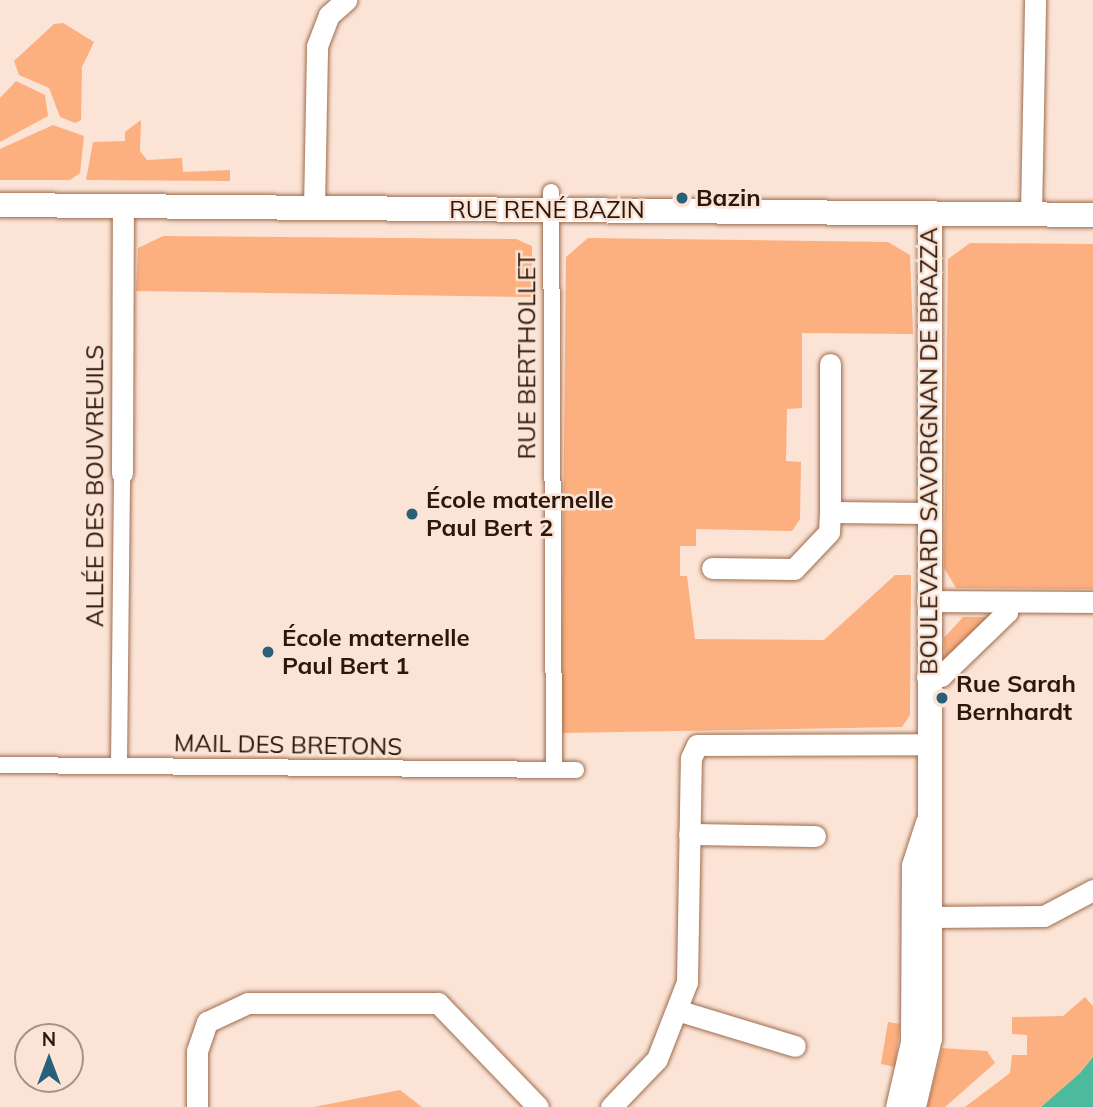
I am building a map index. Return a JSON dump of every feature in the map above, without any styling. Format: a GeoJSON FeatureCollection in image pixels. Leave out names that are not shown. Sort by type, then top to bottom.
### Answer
{"type":"FeatureCollection","features":[{"type":"Feature","properties":{"kind":"street"},"geometry":{"type":"LineString","coordinates":[[314,208],[317,46],[329,15],[345,0]]}},
{"type":"Feature","properties":{"kind":"street"},"geometry":{"type":"LineString","coordinates":[[1031,214],[1035,0]]}},
{"type":"Feature","properties":{"kind":"street","name":"RUE RENÉ BAZIN"},"geometry":{"type":"LineString","coordinates":[[0,205],[314,208],[551,201],[930,213],[1093,215]]}},
{"type":"Feature","properties":{"kind":"street","name":"RUE BERTHOLLET"},"geometry":{"type":"LineString","coordinates":[[551,201],[554,770]]}},
{"type":"Feature","properties":{"kind":"street","name":"ALLÉE DES BOUVREUILS"},"geometry":{"type":"LineString","coordinates":[[119,766],[123,207]]}},
{"type":"Feature","properties":{"kind":"street","name":"BOULEVARD SAVORGNAN DE BRAZZA"},"geometry":{"type":"LineString","coordinates":[[914,1107],[930,1038],[927,601],[930,213]]}},
{"type":"Feature","properties":{"kind":"street"},"geometry":{"type":"LineString","coordinates":[[712,568],[794,569],[829,532],[830,364]]}},
{"type":"Feature","properties":{"kind":"street"},"geometry":{"type":"LineString","coordinates":[[830,512],[928,513]]}},
{"type":"Feature","properties":{"kind":"street"},"geometry":{"type":"LineString","coordinates":[[927,601],[1093,603]]}},
{"type":"Feature","properties":{"kind":"street"},"geometry":{"type":"LineString","coordinates":[[927,677],[941,676],[1007,612],[1007,601]]}},
{"type":"Feature","properties":{"kind":"street"},"geometry":{"type":"LineString","coordinates":[[611,1107],[657,1059],[680,1011],[690,965],[691,758],[704,741],[927,744]]}},
{"type":"Feature","properties":{"kind":"street","name":"MAIL DES BRETONS"},"geometry":{"type":"LineString","coordinates":[[0,765],[576,770]]}},
{"type":"Feature","properties":{"kind":"street"},"geometry":{"type":"LineString","coordinates":[[896,1107],[911,1042],[912,865],[928,817]]}},
{"type":"Feature","properties":{"kind":"street"},"geometry":{"type":"LineString","coordinates":[[690,834],[815,836]]}},
{"type":"Feature","properties":{"kind":"street"},"geometry":{"type":"LineString","coordinates":[[930,917],[1044,916],[1093,890]]}},
{"type":"Feature","properties":{"kind":"street"},"geometry":{"type":"LineString","coordinates":[[197,1107],[201,1036],[215,1013],[230,1006],[438,1003],[538,1107]]}},
{"type":"Feature","properties":{"kind":"street"},"geometry":{"type":"LineString","coordinates":[[680,1011],[795,1046]]}},
{"type":"Feature","properties":{"kind":"shaded area"},"geometry":{"type":"Polygon","coordinates":[[[63,23],[94,42],[82,67],[81,120],[75,123],[60,117],[49,88],[19,75],[14,61],[54,24],[63,23]]]}},
{"type":"Feature","properties":{"kind":"shaded area"},"geometry":{"type":"Polygon","coordinates":[[[16,81],[45,95],[48,116],[0,142],[0,98],[16,81]]]}},
{"type":"Feature","properties":{"kind":"shaded area"},"geometry":{"type":"Polygon","coordinates":[[[141,120],[140,151],[147,160],[182,158],[183,172],[230,170],[230,181],[86,180],[93,142],[125,141],[125,132],[141,120]]]}},
{"type":"Feature","properties":{"kind":"shaded area"},"geometry":{"type":"Polygon","coordinates":[[[53,125],[84,136],[80,173],[70,180],[0,180],[0,149],[53,125]]]}},
{"type":"Feature","properties":{"kind":"shaded area"},"geometry":{"type":"Polygon","coordinates":[[[163,236],[516,239],[532,246],[532,297],[136,291],[138,248],[163,236]]]}},
{"type":"Feature","properties":{"kind":"shaded area"},"geometry":{"type":"Polygon","coordinates":[[[588,238],[888,242],[910,255],[913,334],[802,333],[802,408],[787,409],[786,461],[801,462],[800,519],[792,531],[696,529],[696,546],[680,546],[680,576],[687,576],[695,639],[824,640],[895,575],[911,575],[910,715],[902,727],[561,733],[566,257],[588,238]]]}},
{"type":"Feature","properties":{"kind":"shaded area"},"geometry":{"type":"Polygon","coordinates":[[[970,243],[1093,244],[1093,589],[956,588],[944,568],[948,259],[970,243]]]}},
{"type":"Feature","properties":{"kind":"shaded area"},"geometry":{"type":"Polygon","coordinates":[[[963,617],[994,617],[945,665],[944,638],[963,617]]]}},
{"type":"Feature","properties":{"kind":"shaded area"},"geometry":{"type":"Polygon","coordinates":[[[1085,997],[1093,1006],[1093,1057],[1080,1073],[1041,1107],[965,1107],[1010,1073],[1012,1055],[1027,1055],[1027,1035],[1012,1034],[1012,1017],[1063,1016],[1085,997]]]}},
{"type":"Feature","properties":{"kind":"shaded area"},"geometry":{"type":"Polygon","coordinates":[[[888,1022],[900,1024],[895,1067],[881,1064],[888,1022]]]}},
{"type":"Feature","properties":{"kind":"shaded area"},"geometry":{"type":"Polygon","coordinates":[[[942,1048],[987,1051],[995,1063],[945,1107],[927,1107],[942,1048]]]}},
{"type":"Feature","properties":{"kind":"shaded area"},"geometry":{"type":"Polygon","coordinates":[[[1093,1057],[1093,1107],[1041,1107],[1080,1073],[1093,1057]]]}},
{"type":"Feature","properties":{"kind":"shaded area"},"geometry":{"type":"Polygon","coordinates":[[[400,1090],[422,1107],[314,1107],[400,1090]]]}},
{"type":"Feature","properties":{"kind":"place","name":"Bazin"},"geometry":{"type":"Point","coordinates":[682,198]}},
{"type":"Feature","properties":{"kind":"place","name":"École maternelle Paul Bert 2"},"geometry":{"type":"Point","coordinates":[412,514]}},
{"type":"Feature","properties":{"kind":"place","name":"École maternelle Paul Bert 1"},"geometry":{"type":"Point","coordinates":[268,652]}},
{"type":"Feature","properties":{"kind":"place","name":"Rue Sarah Bernhardt"},"geometry":{"type":"Point","coordinates":[942,698]}}]}
